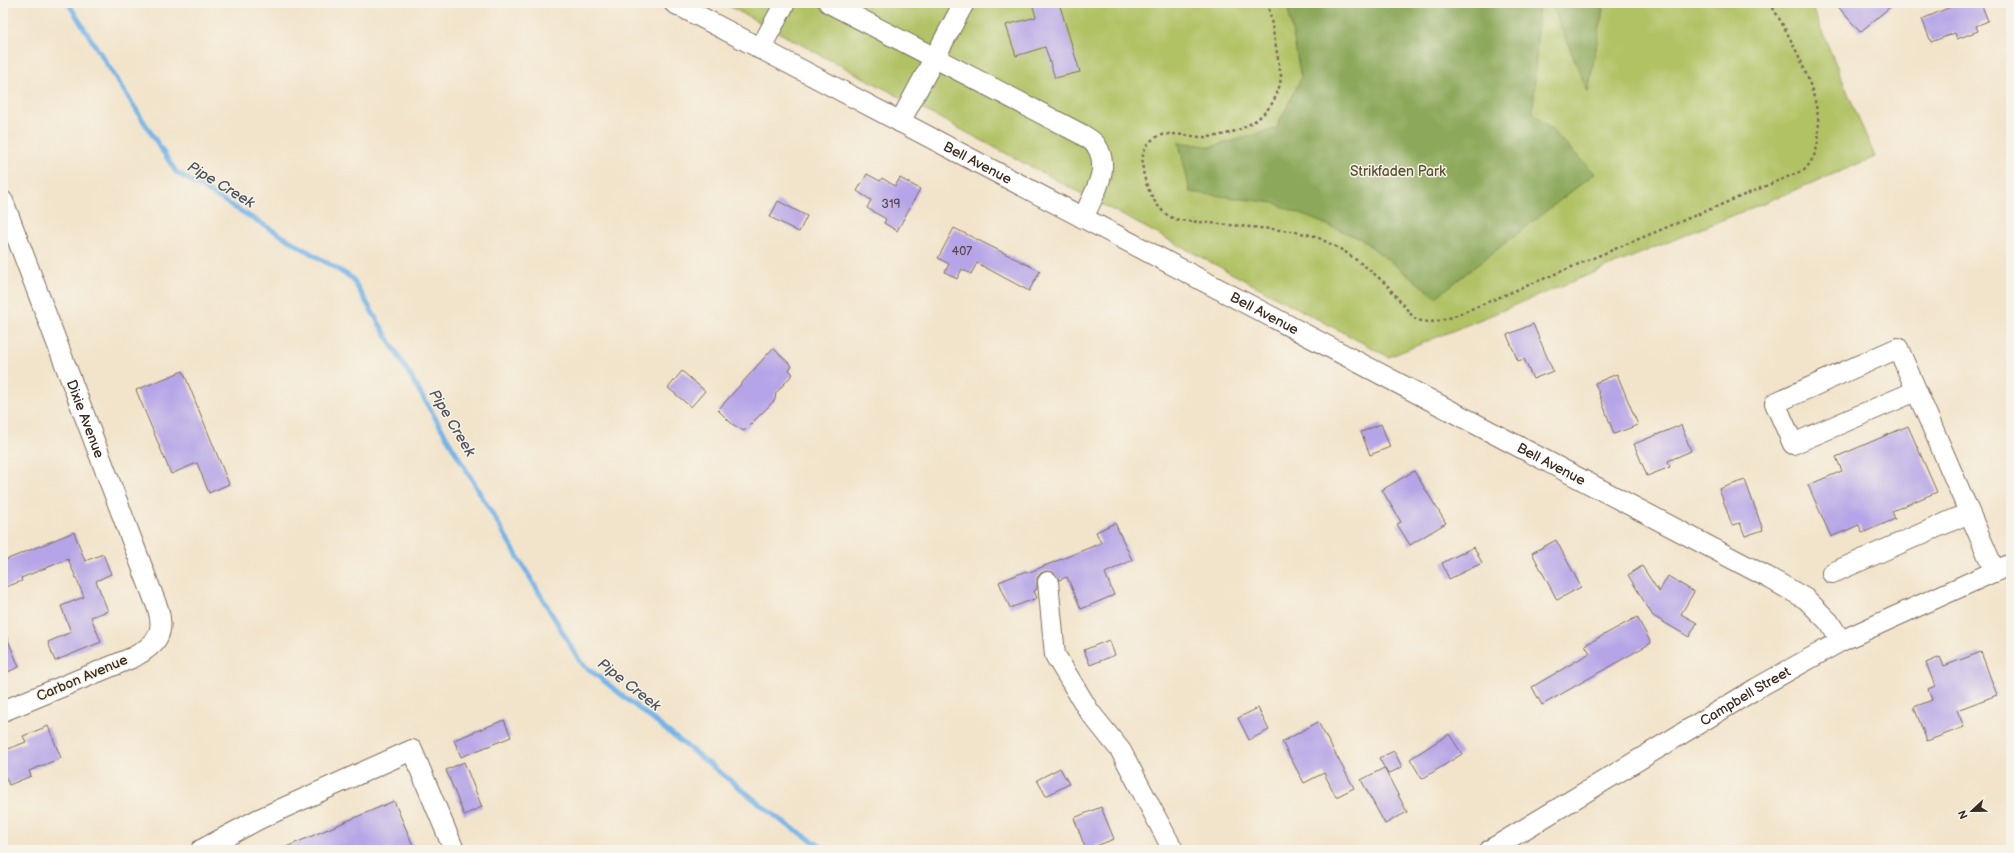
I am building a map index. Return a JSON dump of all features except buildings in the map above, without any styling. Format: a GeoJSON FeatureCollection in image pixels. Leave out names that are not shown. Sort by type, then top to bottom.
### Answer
{"type":"FeatureCollection","features":[{"type":"Feature","properties":{"kind":"street","name":"Bell Avenue"},"geometry":{"type":"LineString","coordinates":[[674,3],[1771,579],[1806,600],[1829,622],[1841,641]]}},
{"type":"Feature","properties":{"kind":"street"},"geometry":{"type":"LineString","coordinates":[[760,49],[785,3]]}},
{"type":"Feature","properties":{"kind":"street"},"geometry":{"type":"LineString","coordinates":[[829,3],[1081,134],[1095,144],[1102,159],[1103,170],[1083,218]]}},
{"type":"Feature","properties":{"kind":"street"},"geometry":{"type":"LineString","coordinates":[[900,122],[964,3]]}},
{"type":"Feature","properties":{"kind":"street","name":"Dixie Avenue"},"geometry":{"type":"LineString","coordinates":[[3,201],[158,609],[162,625],[157,638]]}},
{"type":"Feature","properties":{"kind":"street"},"geometry":{"type":"LineString","coordinates":[[1916,391],[1793,444],[1774,403],[1898,348],[1969,513],[2003,568]]}},
{"type":"Feature","properties":{"kind":"street"},"geometry":{"type":"LineString","coordinates":[[1832,573],[1969,513]]}},
{"type":"Feature","properties":{"kind":"street","name":"Campbell Street"},"geometry":{"type":"LineString","coordinates":[[1490,850],[1757,688],[1841,641],[2003,568]]}},
{"type":"Feature","properties":{"kind":"street"},"geometry":{"type":"LineString","coordinates":[[1048,582],[1055,655],[1089,710],[1121,750],[1173,850]]}},
{"type":"Feature","properties":{"kind":"street","name":"Carbon Avenue"},"geometry":{"type":"LineString","coordinates":[[3,711],[134,656],[146,649],[157,638]]}},
{"type":"Feature","properties":{"kind":"street"},"geometry":{"type":"LineString","coordinates":[[201,850],[259,819],[412,750],[454,850]]}},
{"type":"Feature","properties":{"kind":"path"},"geometry":{"type":"LineString","coordinates":[[1268,3],[1281,75],[1281,83],[1275,99],[1257,120],[1240,131],[1205,137],[1167,134],[1153,139],[1144,152],[1143,161],[1145,175],[1154,198],[1164,212],[1178,220],[1291,231],[1324,240],[1344,251],[1381,280],[1414,318],[1419,321],[1432,322],[1452,317],[1804,170],[1815,154],[1818,120],[1814,96],[1798,52],[1770,3]]}},
{"type":"Feature","properties":{"kind":"green space","name":"Strikfaden Park"},"geometry":{"type":"Polygon","coordinates":[[[723,3],[1810,3],[1875,157],[1389,357],[723,3]]]}},
{"type":"Feature","properties":{"kind":"green space"},"geometry":{"type":"Polygon","coordinates":[[[1287,3],[1539,3],[1533,112],[1595,173],[1436,297],[1361,239],[1274,203],[1190,192],[1179,142],[1211,147],[1276,129],[1301,78],[1287,3]]]}},
{"type":"Feature","properties":{"kind":"green space"},"geometry":{"type":"Polygon","coordinates":[[[1551,3],[1600,3],[1603,10],[1588,92],[1551,3]]]}},
{"type":"Feature","properties":{"kind":"waterway","name":"Pipe Creek"},"geometry":{"type":"LineString","coordinates":[[68,3],[176,172],[352,278],[581,663],[783,822],[827,850]]}}]}
